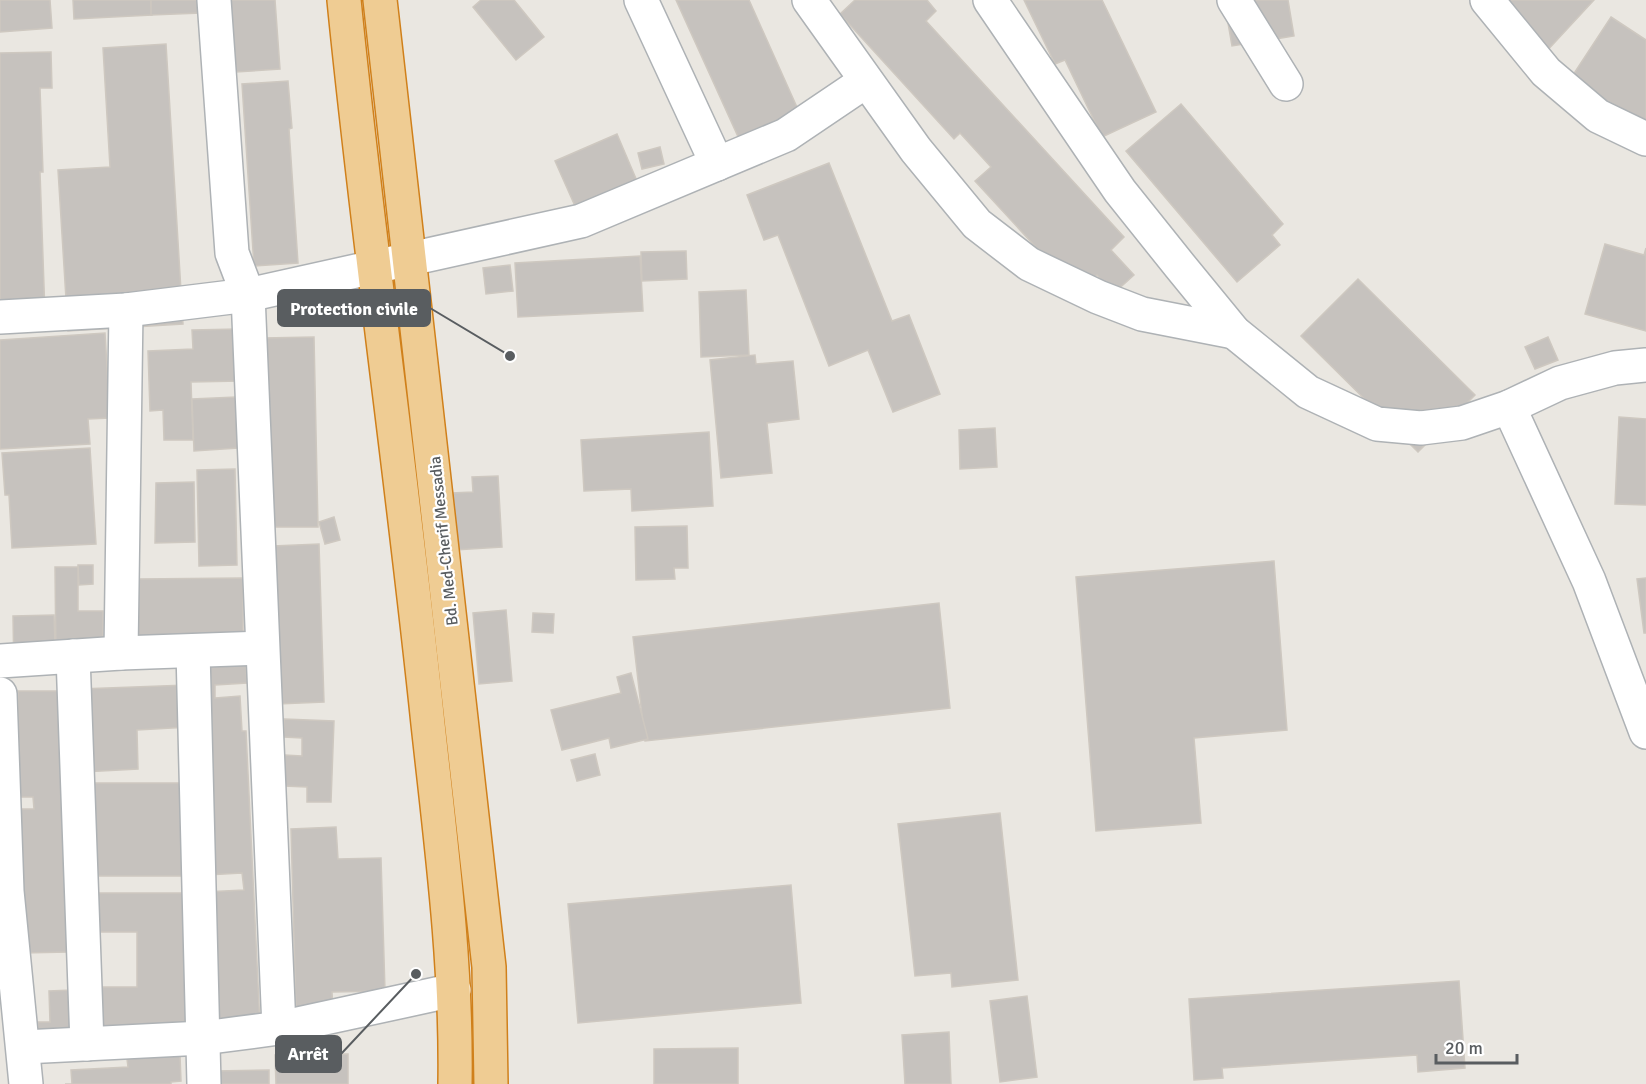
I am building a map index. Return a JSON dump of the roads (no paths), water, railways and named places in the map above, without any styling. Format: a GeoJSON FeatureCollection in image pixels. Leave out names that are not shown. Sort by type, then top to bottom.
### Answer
{"type":"FeatureCollection","features":[{"type":"Feature","properties":{"kind":"highway","name":"Bd. Med-Cherif Messadia"},"geometry":{"type":"LineString","coordinates":[[344,0],[420,642],[454,990],[455,1084]]}},
{"type":"Feature","properties":{"kind":"highway","name":"Bd. Med-Cherif Messadia"},"geometry":{"type":"LineString","coordinates":[[380,0],[489,967],[491,1084]]}},
{"type":"Feature","properties":{"kind":"street"},"geometry":{"type":"LineString","coordinates":[[214,0],[232,253],[248,294],[261,648],[279,1028]]}},
{"type":"Feature","properties":{"kind":"street"},"geometry":{"type":"LineString","coordinates":[[641,0],[717,164]]}},
{"type":"Feature","properties":{"kind":"street"},"geometry":{"type":"LineString","coordinates":[[809,0],[916,150],[977,224],[1029,264],[1098,297],[1142,314],[1234,332]]}},
{"type":"Feature","properties":{"kind":"street"},"geometry":{"type":"LineString","coordinates":[[990,0],[1120,190],[1234,332],[1308,392],[1377,424],[1421,428],[1462,423],[1509,407],[1560,383],[1616,368],[1646,365]]}},
{"type":"Feature","properties":{"kind":"street"},"geometry":{"type":"LineString","coordinates":[[1234,0],[1286,84]]}},
{"type":"Feature","properties":{"kind":"street"},"geometry":{"type":"LineString","coordinates":[[1487,0],[1546,72],[1598,116],[1646,139]]}},
{"type":"Feature","properties":{"kind":"street"},"geometry":{"type":"LineString","coordinates":[[0,317],[126,310],[248,294],[581,221],[786,135],[866,81]]}},
{"type":"Feature","properties":{"kind":"street"},"geometry":{"type":"LineString","coordinates":[[121,653],[126,310]]}},
{"type":"Feature","properties":{"kind":"street"},"geometry":{"type":"LineString","coordinates":[[1509,407],[1589,581],[1646,732]]}},
{"type":"Feature","properties":{"kind":"street"},"geometry":{"type":"LineString","coordinates":[[0,661],[121,653],[261,648]]}},
{"type":"Feature","properties":{"kind":"street"},"geometry":{"type":"LineString","coordinates":[[193,651],[204,1084]]}},
{"type":"Feature","properties":{"kind":"street"},"geometry":{"type":"LineString","coordinates":[[73,656],[87,1044]]}},
{"type":"Feature","properties":{"kind":"street"},"geometry":{"type":"LineString","coordinates":[[0,694],[3,891],[24,1047],[26,1084]]}},
{"type":"Feature","properties":{"kind":"street"},"geometry":{"type":"LineString","coordinates":[[24,1047],[203,1038],[279,1028],[454,990]]}},
{"type":"Feature","properties":{"kind":"place","name":"Protection civile"},"geometry":{"type":"Point","coordinates":[510,356]}},
{"type":"Feature","properties":{"kind":"place","name":"Arrêt"},"geometry":{"type":"Point","coordinates":[416,974]}}]}
